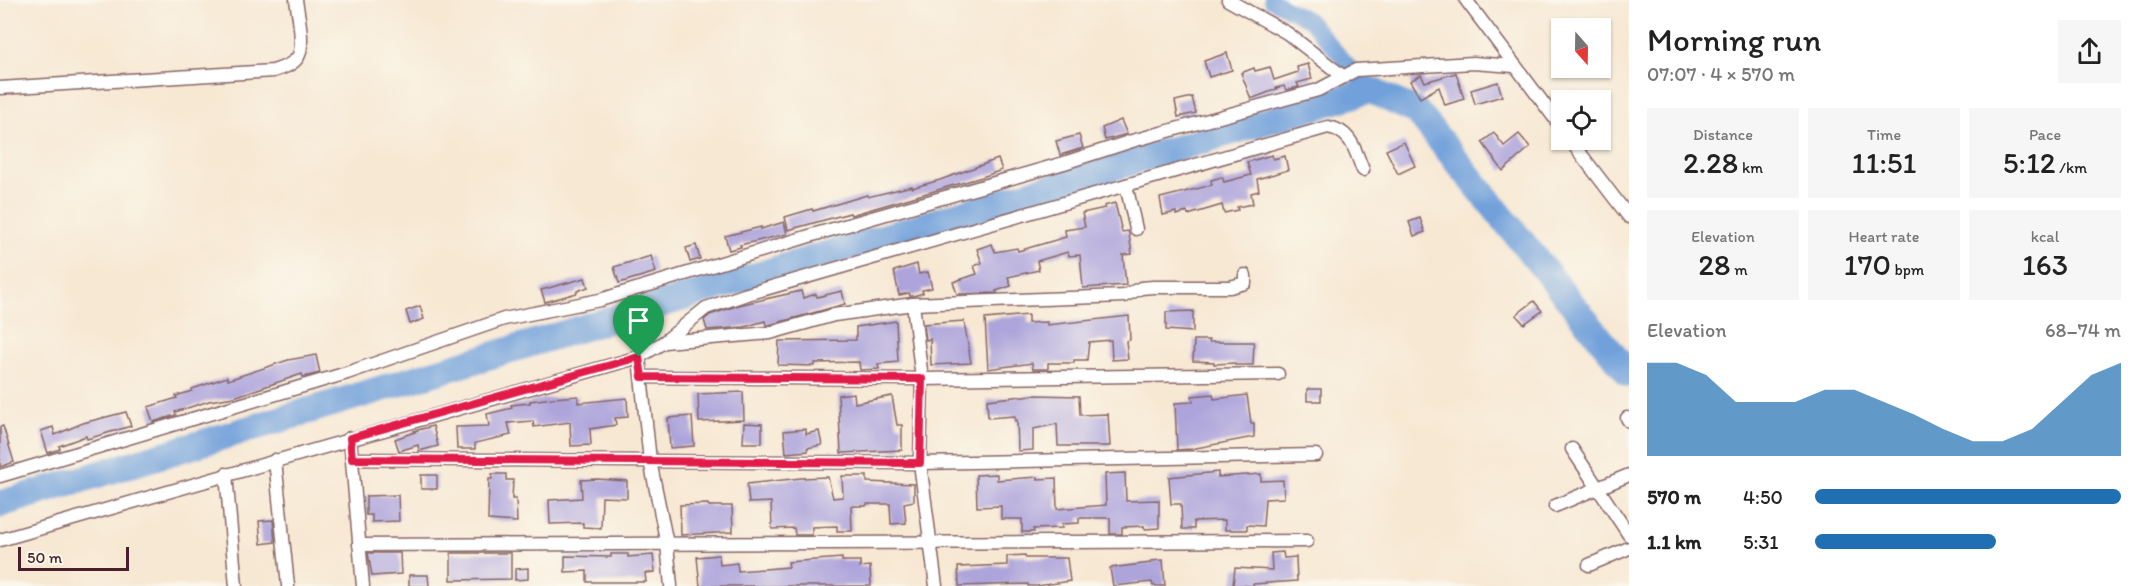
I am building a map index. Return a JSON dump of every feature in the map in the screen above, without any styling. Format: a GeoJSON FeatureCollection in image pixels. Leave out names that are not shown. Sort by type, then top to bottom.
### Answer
{"type":"FeatureCollection","features":[{"type":"Feature","properties":{"kind":"street"},"geometry":{"type":"LineString","coordinates":[[0,88],[273,71],[297,59],[301,48],[296,0]]}},
{"type":"Feature","properties":{"kind":"street"},"geometry":{"type":"LineString","coordinates":[[1228,0],[1287,33],[1344,77]]}},
{"type":"Feature","properties":{"kind":"street"},"geometry":{"type":"LineString","coordinates":[[1466,0],[1551,113]]}},
{"type":"Feature","properties":{"kind":"street"},"geometry":{"type":"LineString","coordinates":[[0,476],[348,373],[504,319],[600,300],[1132,141],[1318,90],[1356,70],[1473,63],[1515,66]]}},
{"type":"Feature","properties":{"kind":"street"},"geometry":{"type":"LineString","coordinates":[[0,540],[639,357],[664,342],[706,308],[744,294],[1328,127],[1338,128],[1344,132],[1363,170]]}},
{"type":"Feature","properties":{"kind":"street"},"geometry":{"type":"LineString","coordinates":[[1578,150],[1629,217]]}},
{"type":"Feature","properties":{"kind":"street"},"geometry":{"type":"LineString","coordinates":[[1126,185],[1136,229]]}},
{"type":"Feature","properties":{"kind":"street"},"geometry":{"type":"LineString","coordinates":[[664,342],[770,333],[834,315],[913,304],[1124,296],[1141,288],[1241,285],[1245,283],[1245,275]]}},
{"type":"Feature","properties":{"kind":"street"},"geometry":{"type":"LineString","coordinates":[[913,304],[922,379],[920,463],[936,586]]}},
{"type":"Feature","properties":{"kind":"street"},"geometry":{"type":"LineString","coordinates":[[639,357],[650,461],[667,544],[671,586]]}},
{"type":"Feature","properties":{"kind":"street"},"geometry":{"type":"LineString","coordinates":[[642,377],[922,379],[1278,374]]}},
{"type":"Feature","properties":{"kind":"street"},"geometry":{"type":"LineString","coordinates":[[350,438],[363,586]]}},
{"type":"Feature","properties":{"kind":"street"},"geometry":{"type":"LineString","coordinates":[[1572,449],[1629,535]]}},
{"type":"Feature","properties":{"kind":"street"},"geometry":{"type":"LineString","coordinates":[[352,459],[920,463],[1316,455]]}},
{"type":"Feature","properties":{"kind":"street"},"geometry":{"type":"LineString","coordinates":[[275,460],[288,586]]}},
{"type":"Feature","properties":{"kind":"street"},"geometry":{"type":"LineString","coordinates":[[226,474],[236,586]]}},
{"type":"Feature","properties":{"kind":"street"},"geometry":{"type":"LineString","coordinates":[[1555,506],[1629,475]]}},
{"type":"Feature","properties":{"kind":"street"},"geometry":{"type":"LineString","coordinates":[[359,545],[1307,541]]}},
{"type":"Feature","properties":{"kind":"street"},"geometry":{"type":"LineString","coordinates":[[1589,565],[1629,549]]}},
{"type":"Feature","properties":{"kind":"building"},"geometry":{"type":"Polygon","coordinates":[[[1227,53],[1232,70],[1209,77],[1204,61],[1227,53]]]}},
{"type":"Feature","properties":{"kind":"building"},"geometry":{"type":"Polygon","coordinates":[[[1308,64],[1312,79],[1297,83],[1299,87],[1286,90],[1284,86],[1276,88],[1251,99],[1241,73],[1254,68],[1255,71],[1270,67],[1274,80],[1298,72],[1297,67],[1308,64]]]}},
{"type":"Feature","properties":{"kind":"building"},"geometry":{"type":"Polygon","coordinates":[[[1456,73],[1464,99],[1445,105],[1439,87],[1420,98],[1410,81],[1421,75],[1425,82],[1456,73]]]}},
{"type":"Feature","properties":{"kind":"building"},"geometry":{"type":"Polygon","coordinates":[[[1498,82],[1502,96],[1475,104],[1471,90],[1498,82]]]}},
{"type":"Feature","properties":{"kind":"building"},"geometry":{"type":"Polygon","coordinates":[[[1192,97],[1196,113],[1178,117],[1175,101],[1192,97]]]}},
{"type":"Feature","properties":{"kind":"building"},"geometry":{"type":"Polygon","coordinates":[[[1121,120],[1127,134],[1105,140],[1102,128],[1121,120]]]}},
{"type":"Feature","properties":{"kind":"building"},"geometry":{"type":"Polygon","coordinates":[[[1494,133],[1504,146],[1519,134],[1530,147],[1503,171],[1482,142],[1494,133]]]}},
{"type":"Feature","properties":{"kind":"building"},"geometry":{"type":"Polygon","coordinates":[[[1079,135],[1083,148],[1060,155],[1056,141],[1079,135]]]}},
{"type":"Feature","properties":{"kind":"building"},"geometry":{"type":"Polygon","coordinates":[[[1404,142],[1415,166],[1398,174],[1386,150],[1404,142]]]}},
{"type":"Feature","properties":{"kind":"building"},"geometry":{"type":"Polygon","coordinates":[[[1272,155],[1273,159],[1285,156],[1288,170],[1257,179],[1259,191],[1251,193],[1253,204],[1237,207],[1238,210],[1224,213],[1222,205],[1188,215],[1187,212],[1176,215],[1176,212],[1163,215],[1160,198],[1212,185],[1211,180],[1222,177],[1224,182],[1251,175],[1247,162],[1272,155]]]}},
{"type":"Feature","properties":{"kind":"building"},"geometry":{"type":"Polygon","coordinates":[[[998,159],[1002,170],[982,177],[851,215],[850,213],[788,230],[785,217],[867,195],[868,197],[912,186],[912,188],[998,159]]]}},
{"type":"Feature","properties":{"kind":"building"},"geometry":{"type":"Polygon","coordinates":[[[1115,203],[1122,232],[1128,231],[1129,234],[1132,254],[1123,255],[1126,285],[1083,288],[1080,255],[1069,256],[1068,252],[1037,261],[1039,270],[1008,277],[1011,286],[996,291],[997,293],[957,294],[953,282],[977,274],[974,266],[982,263],[977,249],[992,244],[995,252],[1017,248],[1018,251],[1066,237],[1065,230],[1085,227],[1082,213],[1105,208],[1104,206],[1115,203]]]}},
{"type":"Feature","properties":{"kind":"building"},"geometry":{"type":"Polygon","coordinates":[[[1420,218],[1425,232],[1414,236],[1409,222],[1420,218]]]}},
{"type":"Feature","properties":{"kind":"building"},"geometry":{"type":"Polygon","coordinates":[[[784,222],[787,234],[740,245],[741,247],[729,250],[725,236],[784,222]]]}},
{"type":"Feature","properties":{"kind":"building"},"geometry":{"type":"Polygon","coordinates":[[[696,245],[700,259],[690,262],[686,248],[696,245]]]}},
{"type":"Feature","properties":{"kind":"building"},"geometry":{"type":"Polygon","coordinates":[[[651,256],[656,272],[619,283],[614,267],[651,256]]]}},
{"type":"Feature","properties":{"kind":"building"},"geometry":{"type":"Polygon","coordinates":[[[917,264],[919,274],[928,272],[932,288],[922,290],[923,293],[913,296],[909,293],[899,295],[894,271],[917,264]]]}},
{"type":"Feature","properties":{"kind":"building"},"geometry":{"type":"Polygon","coordinates":[[[585,278],[588,287],[577,293],[545,302],[541,290],[585,278]]]}},
{"type":"Feature","properties":{"kind":"building"},"geometry":{"type":"Polygon","coordinates":[[[801,291],[803,298],[842,291],[845,304],[769,325],[766,325],[765,321],[744,327],[707,330],[704,320],[710,315],[739,305],[801,291]]]}},
{"type":"Feature","properties":{"kind":"building"},"geometry":{"type":"Polygon","coordinates":[[[1534,301],[1542,311],[1524,324],[1516,315],[1534,301]]]}},
{"type":"Feature","properties":{"kind":"building"},"geometry":{"type":"Polygon","coordinates":[[[420,306],[424,319],[410,324],[406,311],[420,306]]]}},
{"type":"Feature","properties":{"kind":"building"},"geometry":{"type":"Polygon","coordinates":[[[1193,311],[1193,332],[1166,330],[1166,312],[1193,311]]]}},
{"type":"Feature","properties":{"kind":"building"},"geometry":{"type":"Polygon","coordinates":[[[1028,315],[1028,323],[1047,322],[1047,325],[1129,316],[1130,340],[1126,341],[1128,359],[1112,360],[1111,340],[1089,342],[1087,360],[1074,360],[1074,363],[1048,363],[1048,369],[1033,369],[1032,363],[988,369],[985,319],[1028,315]]]}},
{"type":"Feature","properties":{"kind":"building"},"geometry":{"type":"Polygon","coordinates":[[[896,321],[898,362],[878,364],[879,369],[860,370],[859,362],[815,363],[815,366],[778,365],[779,341],[856,340],[856,327],[896,321]]]}},
{"type":"Feature","properties":{"kind":"building"},"geometry":{"type":"Polygon","coordinates":[[[964,321],[971,363],[931,365],[930,339],[926,340],[924,324],[964,321]]]}},
{"type":"Feature","properties":{"kind":"building"},"geometry":{"type":"Polygon","coordinates":[[[1194,340],[1254,342],[1253,365],[1193,361],[1194,340]]]}},
{"type":"Feature","properties":{"kind":"building"},"geometry":{"type":"Polygon","coordinates":[[[316,355],[320,373],[303,377],[302,374],[234,397],[209,401],[153,422],[148,407],[177,398],[176,396],[192,391],[192,389],[227,377],[228,380],[288,360],[316,355]]]}},
{"type":"Feature","properties":{"kind":"building"},"geometry":{"type":"Polygon","coordinates":[[[1307,389],[1321,389],[1321,401],[1307,401],[1307,389]]]}},
{"type":"Feature","properties":{"kind":"building"},"geometry":{"type":"Polygon","coordinates":[[[743,392],[744,420],[699,422],[698,394],[743,392]]]}},
{"type":"Feature","properties":{"kind":"building"},"geometry":{"type":"Polygon","coordinates":[[[854,393],[855,403],[892,396],[897,425],[902,425],[902,450],[841,453],[838,395],[854,393]]]}},
{"type":"Feature","properties":{"kind":"building"},"geometry":{"type":"Polygon","coordinates":[[[1213,394],[1214,399],[1247,395],[1251,423],[1254,423],[1254,437],[1177,450],[1175,403],[1193,402],[1192,396],[1213,394]]]}},
{"type":"Feature","properties":{"kind":"building"},"geometry":{"type":"Polygon","coordinates":[[[1033,395],[1079,396],[1080,415],[1108,414],[1110,446],[1058,446],[1057,424],[1033,429],[1033,450],[1018,451],[1015,416],[988,418],[987,400],[1033,395]]]}},
{"type":"Feature","properties":{"kind":"building"},"geometry":{"type":"Polygon","coordinates":[[[578,396],[578,403],[627,398],[628,417],[615,418],[616,425],[590,429],[591,445],[571,446],[570,422],[534,427],[533,421],[508,423],[511,435],[475,443],[475,449],[457,449],[456,427],[489,426],[487,414],[512,408],[511,405],[578,396]]]}},
{"type":"Feature","properties":{"kind":"building"},"geometry":{"type":"Polygon","coordinates":[[[126,412],[131,426],[87,439],[86,436],[59,446],[60,449],[48,453],[41,431],[53,427],[55,435],[83,423],[126,412]]]}},
{"type":"Feature","properties":{"kind":"building"},"geometry":{"type":"Polygon","coordinates":[[[692,416],[694,446],[670,448],[668,418],[692,416]]]}},
{"type":"Feature","properties":{"kind":"building"},"geometry":{"type":"Polygon","coordinates":[[[744,423],[762,424],[762,443],[743,443],[744,423]]]}},
{"type":"Feature","properties":{"kind":"building"},"geometry":{"type":"Polygon","coordinates":[[[3,426],[14,462],[0,467],[0,427],[3,426]]]}},
{"type":"Feature","properties":{"kind":"building"},"geometry":{"type":"Polygon","coordinates":[[[433,426],[438,446],[419,451],[418,445],[399,451],[395,439],[433,426]]]}},
{"type":"Feature","properties":{"kind":"building"},"geometry":{"type":"Polygon","coordinates":[[[806,429],[806,434],[819,431],[822,445],[807,448],[808,451],[786,453],[784,431],[806,429]]]}},
{"type":"Feature","properties":{"kind":"building"},"geometry":{"type":"Polygon","coordinates":[[[1218,472],[1218,477],[1261,474],[1261,481],[1283,480],[1284,498],[1265,499],[1263,526],[1247,525],[1247,530],[1225,530],[1225,520],[1194,521],[1194,529],[1182,529],[1181,504],[1171,504],[1169,477],[1218,472]]]}},
{"type":"Feature","properties":{"kind":"building"},"geometry":{"type":"Polygon","coordinates":[[[1125,473],[1126,501],[1159,500],[1159,528],[1122,527],[1122,534],[1110,534],[1110,518],[1079,518],[1079,523],[1062,524],[1062,528],[1033,529],[1034,532],[1022,532],[1022,519],[1001,519],[1001,506],[977,507],[976,475],[997,474],[997,480],[1056,478],[1057,509],[1106,505],[1105,474],[1125,473]]]}},
{"type":"Feature","properties":{"kind":"building"},"geometry":{"type":"Polygon","coordinates":[[[492,474],[506,474],[506,480],[513,480],[512,499],[516,499],[517,522],[488,520],[489,479],[492,479],[492,474]]]}},
{"type":"Feature","properties":{"kind":"building"},"geometry":{"type":"Polygon","coordinates":[[[421,475],[437,475],[437,489],[421,489],[421,475]]]}},
{"type":"Feature","properties":{"kind":"building"},"geometry":{"type":"Polygon","coordinates":[[[842,476],[867,476],[867,482],[914,484],[914,501],[904,503],[906,523],[891,524],[890,504],[867,504],[866,506],[851,506],[852,531],[837,531],[837,526],[812,527],[812,535],[795,535],[794,528],[772,529],[771,502],[749,503],[747,484],[801,478],[828,477],[833,498],[843,497],[842,476]]]}},
{"type":"Feature","properties":{"kind":"building"},"geometry":{"type":"Polygon","coordinates":[[[581,480],[627,481],[627,498],[602,497],[601,528],[583,527],[583,523],[550,524],[549,500],[582,498],[581,480]]]}},
{"type":"Feature","properties":{"kind":"building"},"geometry":{"type":"Polygon","coordinates":[[[398,495],[399,521],[372,522],[372,515],[366,515],[366,496],[398,495]]]}},
{"type":"Feature","properties":{"kind":"building"},"geometry":{"type":"Polygon","coordinates":[[[708,504],[709,506],[732,506],[733,532],[681,535],[680,505],[708,504]]]}},
{"type":"Feature","properties":{"kind":"building"},"geometry":{"type":"Polygon","coordinates":[[[273,520],[275,542],[261,544],[259,521],[273,520]]]}},
{"type":"Feature","properties":{"kind":"building"},"geometry":{"type":"Polygon","coordinates":[[[1283,552],[1284,558],[1296,557],[1297,581],[1253,584],[1253,586],[1233,585],[1235,568],[1272,570],[1271,553],[1283,552]]]}},
{"type":"Feature","properties":{"kind":"building"},"geometry":{"type":"Polygon","coordinates":[[[368,553],[400,553],[401,574],[372,576],[368,553]]]}},
{"type":"Feature","properties":{"kind":"building"},"geometry":{"type":"Polygon","coordinates":[[[451,553],[511,553],[511,579],[451,580],[451,553]]]}},
{"type":"Feature","properties":{"kind":"building"},"geometry":{"type":"Polygon","coordinates":[[[611,554],[628,554],[628,557],[653,555],[655,572],[645,573],[646,582],[587,582],[587,571],[565,572],[565,556],[611,557],[611,554]]]}},
{"type":"Feature","properties":{"kind":"building"},"geometry":{"type":"Polygon","coordinates":[[[719,555],[720,565],[737,563],[738,571],[789,567],[788,562],[842,558],[842,561],[860,561],[860,567],[870,566],[871,586],[700,586],[697,557],[719,555]]]}},
{"type":"Feature","properties":{"kind":"building"},"geometry":{"type":"Polygon","coordinates":[[[1025,555],[1026,558],[1067,558],[1070,581],[1037,586],[1028,586],[1028,584],[959,586],[958,567],[1007,565],[1007,556],[1025,555]]]}},
{"type":"Feature","properties":{"kind":"building"},"geometry":{"type":"Polygon","coordinates":[[[1163,560],[1165,586],[1153,586],[1152,582],[1113,586],[1110,568],[1163,560]]]}},
{"type":"Feature","properties":{"kind":"building"},"geometry":{"type":"Polygon","coordinates":[[[528,568],[528,579],[515,580],[515,569],[528,568]]]}},
{"type":"Feature","properties":{"kind":"building"},"geometry":{"type":"Polygon","coordinates":[[[409,575],[428,575],[429,586],[409,586],[409,575]]]}},
{"type":"Feature","properties":{"kind":"waterway"},"geometry":{"type":"LineString","coordinates":[[1271,0],[1309,20],[1370,90]]}},
{"type":"Feature","properties":{"kind":"waterway"},"geometry":{"type":"LineString","coordinates":[[0,504],[1370,90],[1417,112],[1629,374]]}},
{"type":"Feature","properties":{"kind":"route"},"geometry":{"type":"LineString","coordinates":[[639,357],[642,377],[922,379],[920,463],[352,459],[350,438],[639,357]]}}]}
